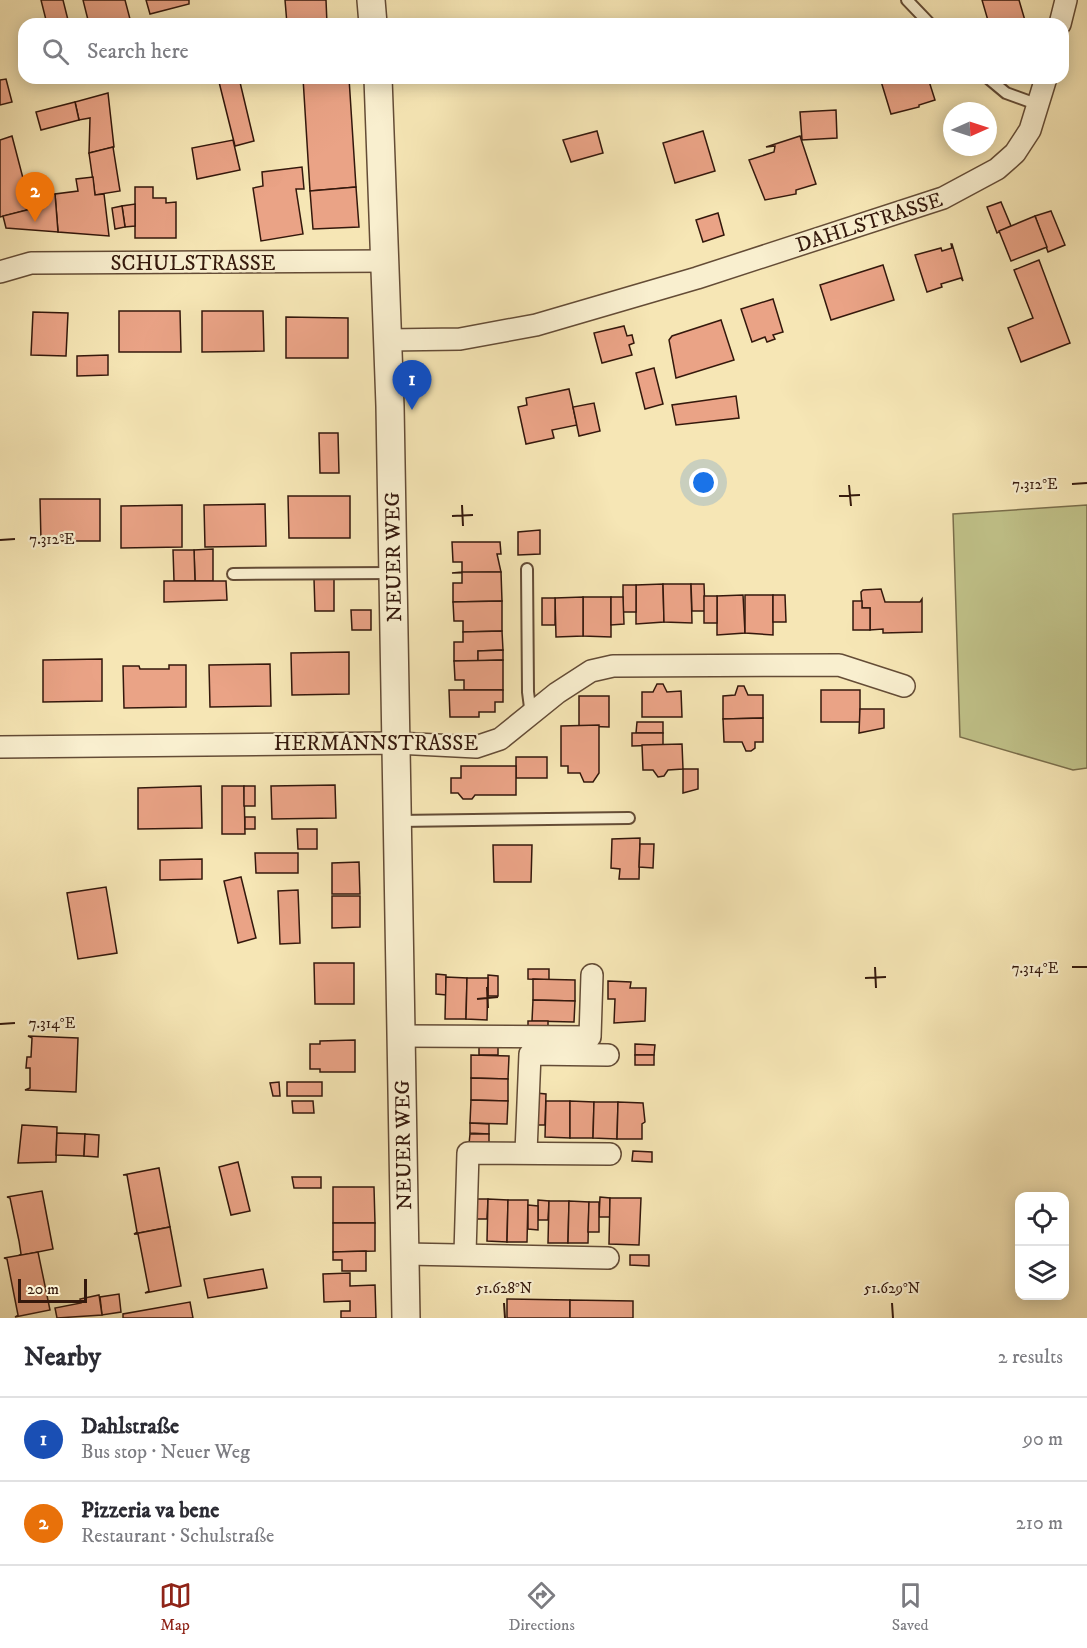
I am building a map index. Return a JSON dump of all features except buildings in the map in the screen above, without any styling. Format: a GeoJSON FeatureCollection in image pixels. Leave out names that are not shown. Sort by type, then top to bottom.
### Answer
{"type":"FeatureCollection","features":[{"type":"Feature","properties":{"kind":"street"},"geometry":{"type":"LineString","coordinates":[[371,0],[372,18]]}},
{"type":"Feature","properties":{"kind":"street"},"geometry":{"type":"LineString","coordinates":[[1062,18],[1066,0]]}},
{"type":"Feature","properties":{"kind":"street","name":"NEUER WEG"},"geometry":{"type":"LineString","coordinates":[[378,84],[387,261],[406,1318]]}},
{"type":"Feature","properties":{"kind":"street","name":"DAHLSTRASSE"},"geometry":{"type":"LineString","coordinates":[[388,340],[460,339],[536,325],[697,278],[943,198],[997,169],[1015,153],[1030,130],[1044,84]]}},
{"type":"Feature","properties":{"kind":"street","name":"SCHULSTRASSE"},"geometry":{"type":"LineString","coordinates":[[0,272],[31,263],[387,261]]}},
{"type":"Feature","properties":{"kind":"street","name":"HERMANNSTRASSE"},"geometry":{"type":"LineString","coordinates":[[0,747],[396,743],[476,747],[500,739],[557,693],[591,671],[613,666],[839,665],[904,686]]}},
{"type":"Feature","properties":{"kind":"street"},"geometry":{"type":"LineString","coordinates":[[530,1045],[590,1037],[591,975]]}},
{"type":"Feature","properties":{"kind":"street"},"geometry":{"type":"LineString","coordinates":[[401,1036],[530,1045],[608,1054]]}},
{"type":"Feature","properties":{"kind":"street"},"geometry":{"type":"LineString","coordinates":[[526,1152],[530,1045]]}},
{"type":"Feature","properties":{"kind":"street"},"geometry":{"type":"LineString","coordinates":[[465,1253],[468,1153],[610,1154]]}},
{"type":"Feature","properties":{"kind":"street"},"geometry":{"type":"LineString","coordinates":[[405,1254],[465,1253],[608,1258]]}},
{"type":"Feature","properties":{"kind":"lane"},"geometry":{"type":"LineString","coordinates":[[907,0],[924,18]]}},
{"type":"Feature","properties":{"kind":"lane"},"geometry":{"type":"LineString","coordinates":[[995,84],[1006,93],[1039,105]]}},
{"type":"Feature","properties":{"kind":"lane"},"geometry":{"type":"LineString","coordinates":[[527,569],[531,715]]}},
{"type":"Feature","properties":{"kind":"lane"},"geometry":{"type":"LineString","coordinates":[[233,574],[393,573]]}},
{"type":"Feature","properties":{"kind":"lane"},"geometry":{"type":"LineString","coordinates":[[397,821],[629,818]]}},
{"type":"Feature","properties":{"kind":"green space"},"geometry":{"type":"Polygon","coordinates":[[[1087,505],[1087,768],[1073,770],[960,737],[953,514],[1087,505]]]}},
{"type":"Feature","properties":{"kind":"place","name":"Pizzeria va bene"},"geometry":{"type":"Point","coordinates":[35,222]}},
{"type":"Feature","properties":{"kind":"place","name":"Dahlstraße"},"geometry":{"type":"Point","coordinates":[412,410]}}]}
